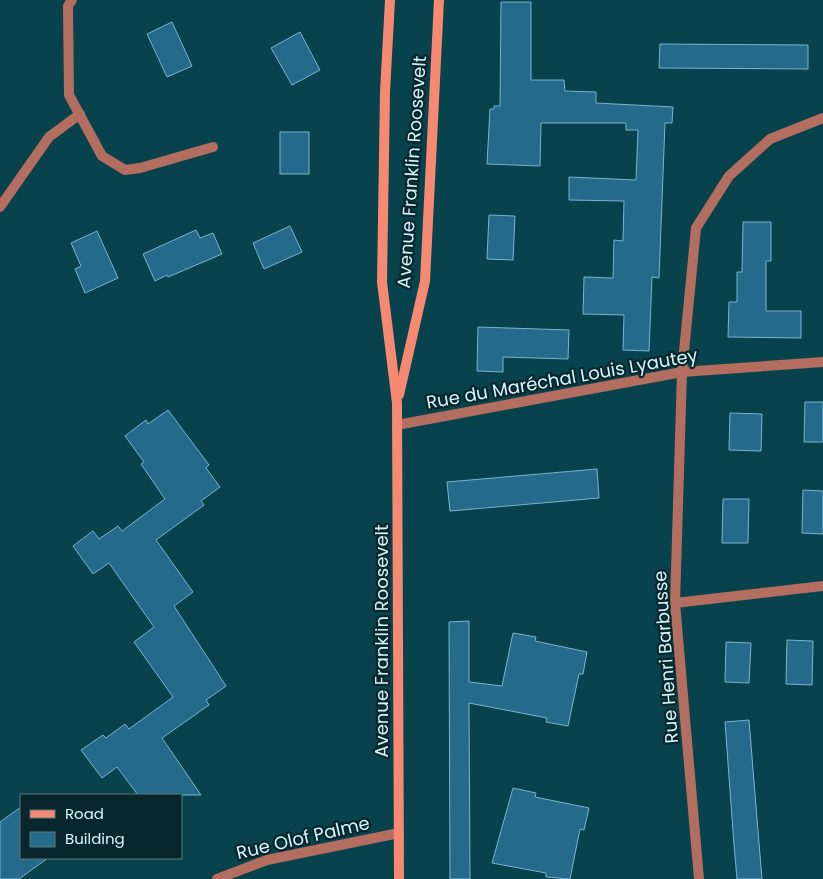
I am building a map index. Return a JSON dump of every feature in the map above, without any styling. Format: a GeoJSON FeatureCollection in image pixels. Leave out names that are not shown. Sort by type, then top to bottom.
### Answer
{"type":"FeatureCollection","features":[{"type":"Feature","properties":{"kind":"street"},"geometry":{"type":"LineString","coordinates":[[72,0],[68,6],[69,95],[102,156],[126,170],[140,168],[213,147]]}},
{"type":"Feature","properties":{"kind":"street","name":"Avenue Franklin Roosevelt"},"geometry":{"type":"LineString","coordinates":[[390,0],[385,92],[382,282],[397,403],[399,879]]}},
{"type":"Feature","properties":{"kind":"street","name":"Avenue Franklin Roosevelt"},"geometry":{"type":"LineString","coordinates":[[397,403],[424,281],[439,0]]}},
{"type":"Feature","properties":{"kind":"street"},"geometry":{"type":"LineString","coordinates":[[0,207],[49,137],[80,114]]}},
{"type":"Feature","properties":{"kind":"street","name":"Rue Henri Barbusse"},"geometry":{"type":"LineString","coordinates":[[699,879],[675,603],[682,372],[696,228],[729,176],[770,139],[823,118]]}},
{"type":"Feature","properties":{"kind":"street","name":"Rue du Maréchal Louis Lyautey"},"geometry":{"type":"LineString","coordinates":[[397,426],[682,372],[823,362]]}},
{"type":"Feature","properties":{"kind":"street"},"geometry":{"type":"LineString","coordinates":[[675,603],[823,586]]}},
{"type":"Feature","properties":{"kind":"street","name":"Rue Olof Palme"},"geometry":{"type":"LineString","coordinates":[[217,879],[267,860],[399,833]]}},
{"type":"Feature","properties":{"kind":"building"},"geometry":{"type":"Polygon","coordinates":[[[501,2],[531,2],[531,80],[564,80],[565,91],[596,92],[596,103],[673,107],[672,123],[665,123],[659,278],[652,277],[649,351],[623,350],[624,315],[583,314],[584,277],[613,278],[614,240],[623,241],[624,201],[569,200],[569,177],[636,180],[638,130],[626,130],[626,123],[541,123],[540,166],[487,164],[490,109],[494,109],[494,106],[500,106],[501,2]]]}},
{"type":"Feature","properties":{"kind":"building"},"geometry":{"type":"Polygon","coordinates":[[[172,22],[192,66],[167,77],[147,34],[172,22]]]}},
{"type":"Feature","properties":{"kind":"building"},"geometry":{"type":"Polygon","coordinates":[[[300,32],[320,70],[292,85],[271,48],[300,32]]]}},
{"type":"Feature","properties":{"kind":"building"},"geometry":{"type":"Polygon","coordinates":[[[660,44],[808,45],[808,69],[659,68],[660,44]]]}},
{"type":"Feature","properties":{"kind":"building"},"geometry":{"type":"Polygon","coordinates":[[[280,132],[309,132],[309,174],[280,174],[280,132]]]}},
{"type":"Feature","properties":{"kind":"building"},"geometry":{"type":"Polygon","coordinates":[[[489,215],[515,216],[513,260],[487,259],[489,215]]]}},
{"type":"Feature","properties":{"kind":"building"},"geometry":{"type":"Polygon","coordinates":[[[743,222],[771,222],[771,261],[766,261],[766,311],[801,311],[801,338],[728,337],[729,302],[737,302],[737,272],[742,272],[743,222]]]}},
{"type":"Feature","properties":{"kind":"building"},"geometry":{"type":"Polygon","coordinates":[[[290,226],[302,252],[264,269],[253,243],[290,226]]]}},
{"type":"Feature","properties":{"kind":"building"},"geometry":{"type":"Polygon","coordinates":[[[196,230],[200,238],[213,233],[222,254],[155,281],[143,254],[196,230]]]}},
{"type":"Feature","properties":{"kind":"building"},"geometry":{"type":"Polygon","coordinates":[[[97,231],[118,278],[85,293],[75,269],[81,266],[71,243],[97,231]]]}},
{"type":"Feature","properties":{"kind":"building"},"geometry":{"type":"Polygon","coordinates":[[[478,327],[569,330],[568,359],[503,357],[503,372],[477,371],[478,327]]]}},
{"type":"Feature","properties":{"kind":"building"},"geometry":{"type":"Polygon","coordinates":[[[805,402],[823,402],[823,442],[804,442],[805,402]]]}},
{"type":"Feature","properties":{"kind":"building"},"geometry":{"type":"Polygon","coordinates":[[[168,410],[209,465],[206,468],[220,487],[201,501],[204,505],[156,540],[193,592],[174,606],[226,686],[206,700],[209,705],[162,738],[201,795],[137,794],[117,767],[102,778],[81,750],[103,735],[106,738],[125,724],[129,729],[173,697],[134,642],[154,627],[109,563],[93,574],[73,546],[93,531],[99,539],[118,526],[122,531],[165,499],[141,464],[144,462],[125,436],[146,420],[148,424],[168,410]]]}},
{"type":"Feature","properties":{"kind":"building"},"geometry":{"type":"Polygon","coordinates":[[[730,413],[762,414],[761,451],[729,450],[730,413]]]}},
{"type":"Feature","properties":{"kind":"building"},"geometry":{"type":"Polygon","coordinates":[[[597,469],[599,498],[450,511],[447,482],[597,469]]]}},
{"type":"Feature","properties":{"kind":"building"},"geometry":{"type":"Polygon","coordinates":[[[803,490],[823,491],[823,534],[802,533],[803,490]]]}},
{"type":"Feature","properties":{"kind":"building"},"geometry":{"type":"Polygon","coordinates":[[[723,499],[749,499],[748,543],[722,543],[723,499]]]}},
{"type":"Feature","properties":{"kind":"building"},"geometry":{"type":"Polygon","coordinates":[[[469,621],[469,682],[502,686],[513,633],[536,637],[535,641],[587,652],[583,674],[579,674],[568,726],[546,722],[547,718],[469,703],[470,879],[450,879],[449,622],[469,621]]]}},
{"type":"Feature","properties":{"kind":"building"},"geometry":{"type":"Polygon","coordinates":[[[787,640],[813,641],[812,685],[786,684],[787,640]]]}},
{"type":"Feature","properties":{"kind":"building"},"geometry":{"type":"Polygon","coordinates":[[[726,642],[751,643],[749,683],[725,682],[726,642]]]}},
{"type":"Feature","properties":{"kind":"building"},"geometry":{"type":"Polygon","coordinates":[[[749,720],[762,879],[737,879],[734,845],[725,722],[749,720]]]}},
{"type":"Feature","properties":{"kind":"building"},"geometry":{"type":"Polygon","coordinates":[[[513,788],[536,793],[535,797],[589,808],[584,830],[580,829],[570,879],[546,877],[546,873],[492,863],[513,788]]]}},
{"type":"Feature","properties":{"kind":"building"},"geometry":{"type":"Polygon","coordinates":[[[20,808],[20,859],[47,859],[19,879],[0,879],[0,822],[20,808]]]}}]}
